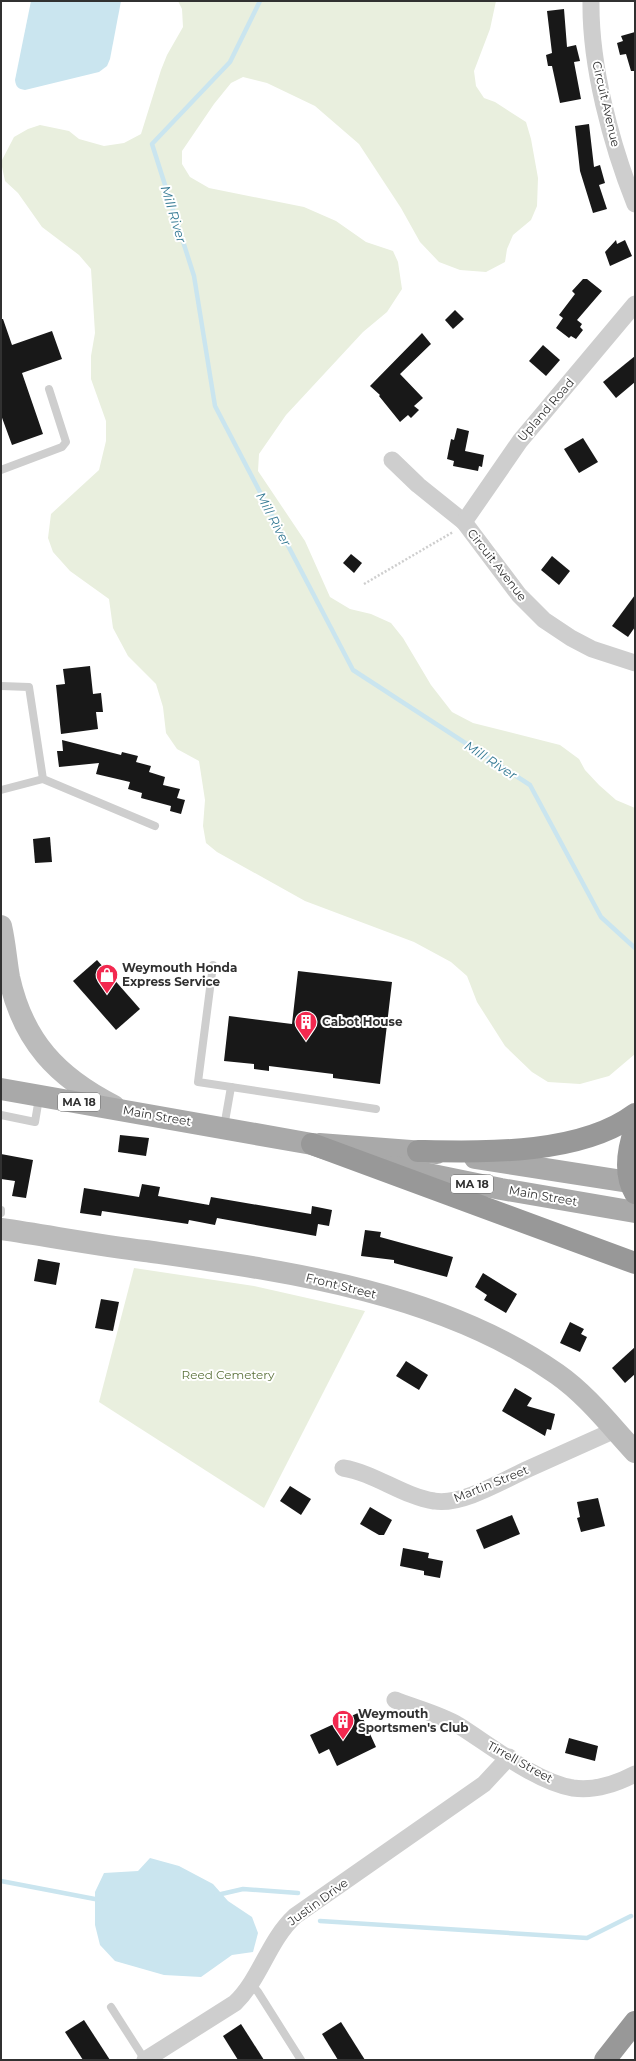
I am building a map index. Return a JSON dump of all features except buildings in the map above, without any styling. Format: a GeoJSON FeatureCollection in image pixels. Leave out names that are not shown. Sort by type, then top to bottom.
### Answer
{"type":"FeatureCollection","features":[{"type":"Feature","properties":{"kind":"highway"},"geometry":{"type":"LineString","coordinates":[[418,1151],[487,1150],[564,1143],[609,1130],[635,1114]]}},
{"type":"Feature","properties":{"kind":"highway"},"geometry":{"type":"LineString","coordinates":[[633,1186],[629,1172],[630,1150],[635,1129]]}},
{"type":"Feature","properties":{"kind":"highway"},"geometry":{"type":"LineString","coordinates":[[312,1144],[635,1263]]}},
{"type":"Feature","properties":{"kind":"highway"},"geometry":{"type":"LineString","coordinates":[[605,2060],[635,2022]]}},
{"type":"Feature","properties":{"kind":"main road","name":"Main Street"},"geometry":{"type":"LineString","coordinates":[[1,1089],[312,1144],[392,1166],[446,1178],[635,1212]]}},
{"type":"Feature","properties":{"kind":"main road","name":"Main Street"},"geometry":{"type":"LineString","coordinates":[[312,1144],[418,1151],[500,1161],[633,1186]]}},
{"type":"Feature","properties":{"kind":"street","name":"Circuit Avenue"},"geometry":{"type":"LineString","coordinates":[[591,1],[593,42],[612,138],[635,204]]}},
{"type":"Feature","properties":{"kind":"street","name":"Upland Road"},"geometry":{"type":"LineString","coordinates":[[464,522],[520,441],[635,304]]}},
{"type":"Feature","properties":{"kind":"street","name":"Circuit Avenue"},"geometry":{"type":"LineString","coordinates":[[392,460],[418,486],[464,522],[519,595],[544,620],[571,638],[592,648],[635,663]]}},
{"type":"Feature","properties":{"kind":"street"},"geometry":{"type":"LineString","coordinates":[[1,926],[9,978],[20,1014],[32,1037],[48,1059],[64,1076],[88,1093],[118,1109]]}},
{"type":"Feature","properties":{"kind":"street","name":"Front Street"},"geometry":{"type":"LineString","coordinates":[[1,1229],[297,1274],[385,1296],[428,1310],[459,1321],[497,1340],[556,1373],[594,1406],[635,1452]]}},
{"type":"Feature","properties":{"kind":"street","name":"Martin Street"},"geometry":{"type":"LineString","coordinates":[[342,1468],[362,1472],[424,1499],[445,1502],[456,1500],[480,1491],[615,1430]]}},
{"type":"Feature","properties":{"kind":"street","name":"Tirrell Street"},"geometry":{"type":"LineString","coordinates":[[395,1700],[456,1724],[535,1774],[573,1788],[605,1786],[635,1774]]}},
{"type":"Feature","properties":{"kind":"street","name":"Justin Drive"},"geometry":{"type":"LineString","coordinates":[[145,2060],[235,2003],[251,1984],[274,1941],[295,1916],[484,1784],[509,1757]]}},
{"type":"Feature","properties":{"kind":"lane"},"geometry":{"type":"LineString","coordinates":[[1,470],[62,447],[66,442],[49,390]]}},
{"type":"Feature","properties":{"kind":"lane"},"geometry":{"type":"LineString","coordinates":[[1,686],[29,687],[43,779]]}},
{"type":"Feature","properties":{"kind":"lane"},"geometry":{"type":"LineString","coordinates":[[1,790],[43,779],[155,826]]}},
{"type":"Feature","properties":{"kind":"lane"},"geometry":{"type":"LineString","coordinates":[[213,966],[198,1082],[376,1109]]}},
{"type":"Feature","properties":{"kind":"lane"},"geometry":{"type":"LineString","coordinates":[[224,1128],[232,1087]]}},
{"type":"Feature","properties":{"kind":"lane"},"geometry":{"type":"LineString","coordinates":[[1,1115],[35,1122],[39,1095]]}},
{"type":"Feature","properties":{"kind":"lane"},"geometry":{"type":"LineString","coordinates":[[251,1984],[258,1992],[301,2060]]}},
{"type":"Feature","properties":{"kind":"lane"},"geometry":{"type":"LineString","coordinates":[[111,2007],[145,2060]]}},
{"type":"Feature","properties":{"kind":"path"},"geometry":{"type":"LineString","coordinates":[[364,584],[451,534],[464,522]]}},
{"type":"Feature","properties":{"kind":"green space"},"geometry":{"type":"Polygon","coordinates":[[[178,1],[496,1],[490,29],[474,71],[476,86],[484,98],[495,102],[526,122],[531,139],[538,178],[537,206],[531,220],[513,235],[507,249],[505,262],[486,272],[460,270],[439,262],[420,242],[401,208],[359,144],[315,106],[267,83],[243,77],[231,83],[214,104],[182,151],[182,164],[190,177],[209,188],[304,207],[336,221],[366,242],[393,251],[398,262],[402,289],[387,312],[363,332],[286,415],[259,454],[258,471],[305,541],[330,597],[350,609],[371,614],[391,623],[403,638],[431,685],[452,712],[473,723],[560,745],[579,759],[585,770],[616,800],[635,808],[635,1054],[609,1076],[580,1084],[548,1082],[532,1072],[505,1046],[477,1002],[467,976],[451,962],[414,942],[305,901],[217,852],[206,843],[203,826],[205,800],[199,761],[177,749],[166,733],[163,707],[156,684],[128,656],[113,628],[109,599],[70,571],[53,552],[48,538],[51,514],[99,470],[106,441],[106,421],[91,379],[91,356],[95,333],[91,269],[79,255],[42,227],[18,193],[5,181],[1,162],[14,137],[28,129],[40,125],[69,131],[79,139],[104,146],[124,143],[141,134],[161,70],[167,55],[183,27],[182,9],[178,1]]]}},
{"type":"Feature","properties":{"kind":"green space","name":"Reed Cemetery"},"geometry":{"type":"Polygon","coordinates":[[[134,1268],[254,1286],[365,1311],[264,1508],[99,1402],[134,1268]]]}},
{"type":"Feature","properties":{"kind":"water"},"geometry":{"type":"Polygon","coordinates":[[[31,1],[121,1],[110,59],[107,66],[99,72],[25,90],[18,87],[15,80],[31,1]]]}},
{"type":"Feature","properties":{"kind":"water"},"geometry":{"type":"Polygon","coordinates":[[[150,1858],[179,1866],[213,1884],[228,1901],[252,1917],[258,1933],[253,1952],[232,1955],[201,1977],[164,1975],[115,1961],[100,1945],[95,1925],[95,1892],[104,1873],[138,1871],[150,1858]]]}},
{"type":"Feature","properties":{"kind":"waterway","name":"Mill River"},"geometry":{"type":"LineString","coordinates":[[260,1],[230,62],[152,144],[194,276],[215,406],[353,670],[530,785],[601,917],[635,948]]}},
{"type":"Feature","properties":{"kind":"waterway"},"geometry":{"type":"LineString","coordinates":[[1,1881],[100,1900]]}},
{"type":"Feature","properties":{"kind":"waterway"},"geometry":{"type":"LineString","coordinates":[[217,1895],[243,1889],[298,1893]]}},
{"type":"Feature","properties":{"kind":"waterway"},"geometry":{"type":"LineString","coordinates":[[320,1921],[587,1938],[631,1916]]}},
{"type":"Feature","properties":{"kind":"place","name":"Weymouth Honda Express Service"},"geometry":{"type":"Point","coordinates":[107,994]}},
{"type":"Feature","properties":{"kind":"place","name":"Cabot House"},"geometry":{"type":"Point","coordinates":[306,1042]}},
{"type":"Feature","properties":{"kind":"place","name":"Weymouth Sportsmen's Club"},"geometry":{"type":"Point","coordinates":[343,1740]}}]}
